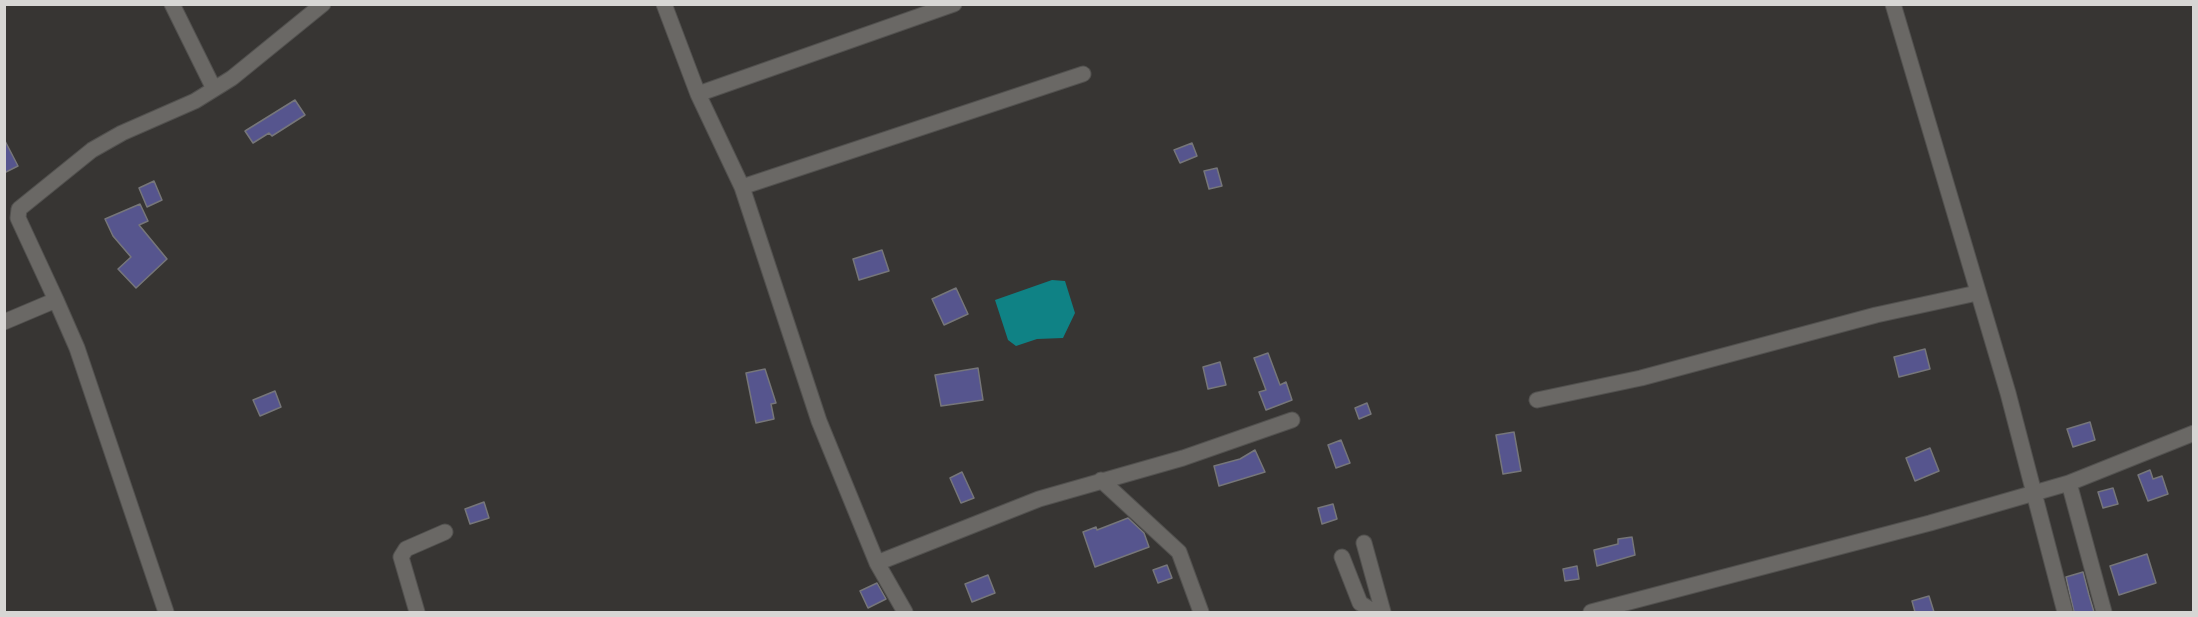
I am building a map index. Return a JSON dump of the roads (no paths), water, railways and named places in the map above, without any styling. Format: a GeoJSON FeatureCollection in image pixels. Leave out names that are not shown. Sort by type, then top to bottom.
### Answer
{"type":"FeatureCollection","features":[{"type":"Feature","properties":{"kind":"street"},"geometry":{"type":"LineString","coordinates":[[172,4],[214,89]]}},
{"type":"Feature","properties":{"kind":"street"},"geometry":{"type":"LineString","coordinates":[[166,612],[77,348],[18,218],[20,209],[92,150],[214,89],[248,66],[323,4]]}},
{"type":"Feature","properties":{"kind":"street"},"geometry":{"type":"LineString","coordinates":[[664,4],[698,94],[742,187],[819,421],[877,563],[905,612]]}},
{"type":"Feature","properties":{"kind":"street"},"geometry":{"type":"LineString","coordinates":[[698,94],[954,4]]}},
{"type":"Feature","properties":{"kind":"street"},"geometry":{"type":"LineString","coordinates":[[1893,4],[2007,393],[2065,612]]}},
{"type":"Feature","properties":{"kind":"street"},"geometry":{"type":"LineString","coordinates":[[742,187],[1083,74]]}},
{"type":"Feature","properties":{"kind":"street"},"geometry":{"type":"LineString","coordinates":[[1537,400],[1641,378],[1853,321],[1977,293]]}},
{"type":"Feature","properties":{"kind":"street"},"geometry":{"type":"LineString","coordinates":[[4,322],[56,300]]}},
{"type":"Feature","properties":{"kind":"street"},"geometry":{"type":"LineString","coordinates":[[877,563],[1039,499],[1183,458],[1292,420]]}},
{"type":"Feature","properties":{"kind":"street"},"geometry":{"type":"LineString","coordinates":[[1591,612],[1930,523],[2068,483],[2193,433]]}},
{"type":"Feature","properties":{"kind":"street"},"geometry":{"type":"LineString","coordinates":[[1101,480],[1179,552],[1201,612]]}},
{"type":"Feature","properties":{"kind":"street"},"geometry":{"type":"LineString","coordinates":[[2068,483],[2104,612]]}},
{"type":"Feature","properties":{"kind":"street"},"geometry":{"type":"LineString","coordinates":[[417,612],[401,557],[406,549],[445,532]]}},
{"type":"Feature","properties":{"kind":"street"},"geometry":{"type":"LineString","coordinates":[[1342,557],[1360,603],[1371,610],[1383,612],[1365,543]]}},
{"type":"Feature","properties":{"kind":"water"},"geometry":{"type":"Polygon","coordinates":[[[1052,280],[1065,281],[1075,313],[1063,338],[1037,339],[1016,346],[1008,340],[995,300],[1052,280]]]}}]}
